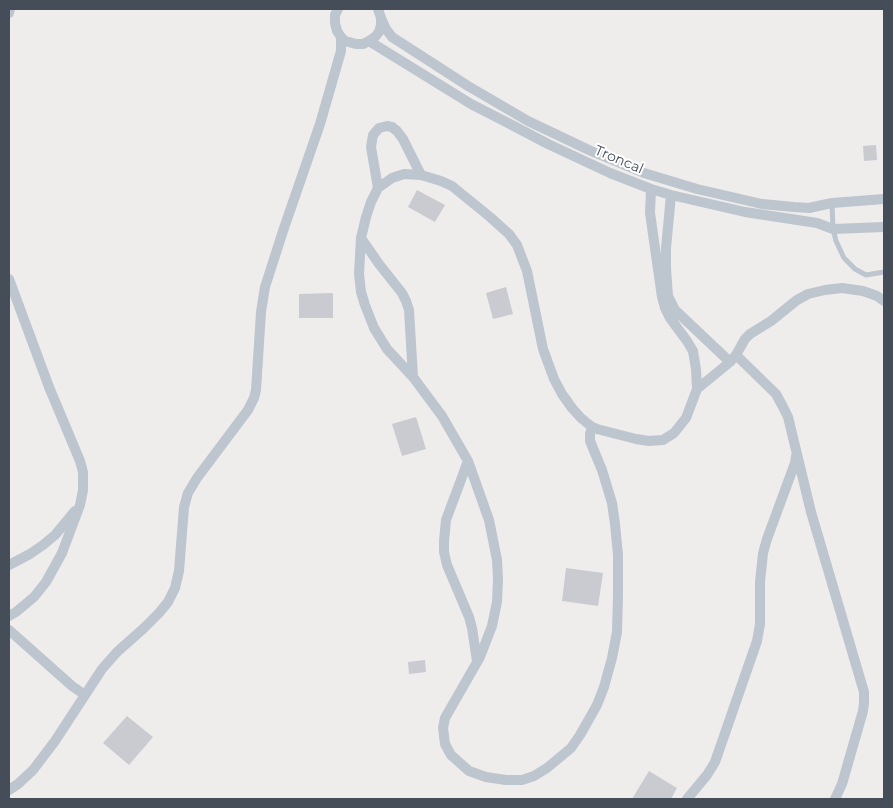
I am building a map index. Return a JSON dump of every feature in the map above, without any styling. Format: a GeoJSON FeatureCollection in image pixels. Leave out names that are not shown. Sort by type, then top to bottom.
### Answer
{"type":"FeatureCollection","features":[{"type":"Feature","properties":{"kind":"street"},"geometry":{"type":"LineString","coordinates":[[9,13],[10,9]]}},
{"type":"Feature","properties":{"kind":"street"},"geometry":{"type":"LineString","coordinates":[[338,9],[335,15],[335,23],[341,37],[356,44],[363,44],[369,41]]}},
{"type":"Feature","properties":{"kind":"street","name":"Troncal"},"geometry":{"type":"LineString","coordinates":[[379,11],[381,25],[379,32],[369,41],[471,104],[601,169],[671,195],[745,212],[817,223],[833,229],[884,227]]}},
{"type":"Feature","properties":{"kind":"street","name":"Troncal"},"geometry":{"type":"LineString","coordinates":[[379,11],[386,29],[392,37],[468,86],[528,121],[591,151],[644,173],[697,189],[762,204],[809,208],[832,203],[884,199]]}},
{"type":"Feature","properties":{"kind":"street"},"geometry":{"type":"LineString","coordinates":[[9,790],[33,770],[102,669],[168,602],[175,588],[179,571],[184,508],[188,493],[248,410],[254,398],[260,312],[265,288],[320,124],[341,51],[341,37]]}},
{"type":"Feature","properties":{"kind":"street"},"geometry":{"type":"LineString","coordinates":[[335,68],[356,44]]}},
{"type":"Feature","properties":{"kind":"street"},"geometry":{"type":"LineString","coordinates":[[378,188],[371,146],[373,135],[379,128],[387,126],[397,131],[421,175]]}},
{"type":"Feature","properties":{"kind":"street"},"geometry":{"type":"LineString","coordinates":[[592,427],[590,441],[602,470],[612,503],[616,524],[618,555],[617,632],[604,687],[584,729],[570,748],[553,763],[534,776],[522,780],[486,777],[469,771],[451,755],[445,744],[443,728],[445,718],[487,640],[492,626],[497,602],[498,579],[497,560],[489,520],[468,461],[442,416],[413,377],[387,349],[374,328],[365,305],[359,274],[361,238],[371,202],[378,188],[392,178],[404,174],[421,175],[452,186],[490,217],[509,234],[517,245],[527,271],[543,349],[554,379],[562,394],[581,418],[592,427],[649,441],[663,440],[681,426],[690,410],[697,389],[693,350],[670,318],[662,297],[650,213],[652,188]]}},
{"type":"Feature","properties":{"kind":"street"},"geometry":{"type":"LineString","coordinates":[[671,195],[666,248],[668,296],[675,310],[776,394],[788,417],[811,512],[864,692],[863,711],[836,799]]}},
{"type":"Feature","properties":{"kind":"street"},"geometry":{"type":"LineString","coordinates":[[361,238],[402,293],[409,310],[413,377]]}},
{"type":"Feature","properties":{"kind":"street"},"geometry":{"type":"LineString","coordinates":[[9,279],[49,387],[80,461],[84,490],[62,553],[46,582],[34,597],[9,616]]}},
{"type":"Feature","properties":{"kind":"street"},"geometry":{"type":"LineString","coordinates":[[697,389],[733,359],[750,334],[771,321],[796,300],[808,294],[842,288],[863,291],[884,301]]}},
{"type":"Feature","properties":{"kind":"street"},"geometry":{"type":"LineString","coordinates":[[687,799],[715,762],[758,641],[763,553],[797,453]]}},
{"type":"Feature","properties":{"kind":"street"},"geometry":{"type":"LineString","coordinates":[[468,461],[446,520],[444,546],[447,565],[472,628],[476,661]]}},
{"type":"Feature","properties":{"kind":"street"},"geometry":{"type":"LineString","coordinates":[[9,565],[30,554],[55,535],[80,505]]}},
{"type":"Feature","properties":{"kind":"street"},"geometry":{"type":"LineString","coordinates":[[9,630],[85,696]]}},
{"type":"Feature","properties":{"kind":"lane"},"geometry":{"type":"LineString","coordinates":[[832,203],[833,229],[844,258],[855,269],[866,274],[884,272]]}},
{"type":"Feature","properties":{"kind":"building"},"geometry":{"type":"Polygon","coordinates":[[[876,145],[877,160],[864,161],[863,146],[876,145]]]}},
{"type":"Feature","properties":{"kind":"building"},"geometry":{"type":"Polygon","coordinates":[[[417,190],[445,205],[435,222],[408,207],[417,190]]]}},
{"type":"Feature","properties":{"kind":"building"},"geometry":{"type":"Polygon","coordinates":[[[506,287],[513,314],[493,319],[486,293],[506,287]]]}},
{"type":"Feature","properties":{"kind":"building"},"geometry":{"type":"Polygon","coordinates":[[[333,293],[333,318],[299,318],[299,294],[333,293]]]}},
{"type":"Feature","properties":{"kind":"building"},"geometry":{"type":"Polygon","coordinates":[[[416,417],[426,449],[402,456],[392,424],[416,417]]]}},
{"type":"Feature","properties":{"kind":"building"},"geometry":{"type":"Polygon","coordinates":[[[566,568],[603,573],[598,606],[562,601],[566,568]]]}},
{"type":"Feature","properties":{"kind":"building"},"geometry":{"type":"Polygon","coordinates":[[[425,660],[426,672],[409,674],[408,662],[425,660]]]}},
{"type":"Feature","properties":{"kind":"building"},"geometry":{"type":"Polygon","coordinates":[[[127,716],[153,737],[129,765],[103,743],[127,716]]]}},
{"type":"Feature","properties":{"kind":"building"},"geometry":{"type":"Polygon","coordinates":[[[649,771],[677,788],[671,799],[632,799],[649,771]]]}}]}
